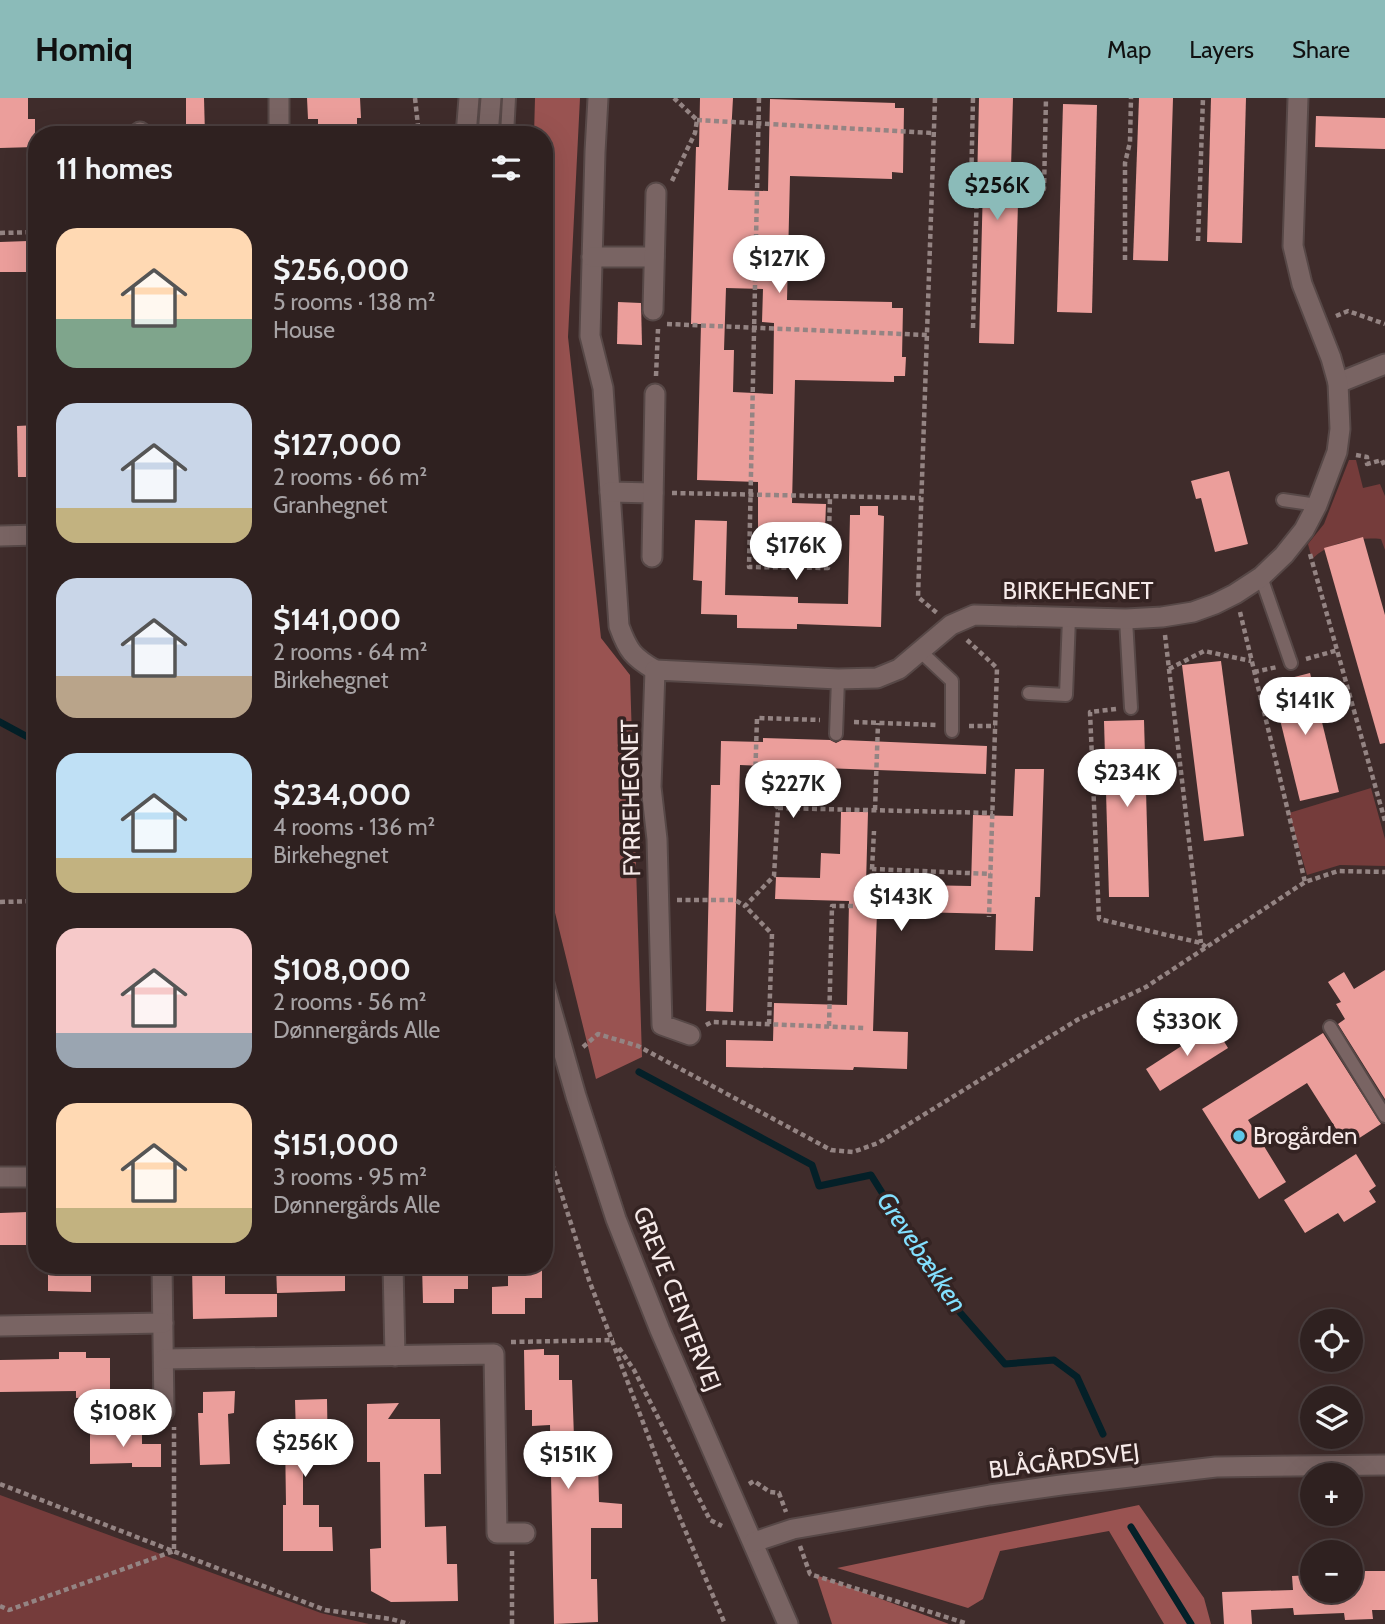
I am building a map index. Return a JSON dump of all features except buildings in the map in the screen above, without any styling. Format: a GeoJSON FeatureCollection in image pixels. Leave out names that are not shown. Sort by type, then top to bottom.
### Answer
{"type":"FeatureCollection","features":[{"type":"Feature","properties":{"kind":"street"},"geometry":{"type":"LineString","coordinates":[[279,98],[279,126]]}},
{"type":"Feature","properties":{"kind":"street"},"geometry":{"type":"LineString","coordinates":[[466,126],[468,98]]}},
{"type":"Feature","properties":{"kind":"street"},"geometry":{"type":"LineString","coordinates":[[489,126],[491,98]]}},
{"type":"Feature","properties":{"kind":"street"},"geometry":{"type":"LineString","coordinates":[[598,98],[590,336],[603,388],[619,626],[626,645],[635,658],[655,670],[838,680],[877,678],[900,669],[951,625]]}},
{"type":"Feature","properties":{"kind":"street","name":"BIRKEHEGNET"},"geometry":{"type":"LineString","coordinates":[[951,625],[974,615],[1126,620],[1193,612],[1235,594],[1261,576],[1284,555],[1304,530],[1317,505],[1337,453],[1340,429],[1338,383],[1303,284],[1293,246],[1298,98]]}},
{"type":"Feature","properties":{"kind":"street"},"geometry":{"type":"LineString","coordinates":[[653,310],[656,193]]}},
{"type":"Feature","properties":{"kind":"street"},"geometry":{"type":"LineString","coordinates":[[592,257],[654,257]]}},
{"type":"Feature","properties":{"kind":"street"},"geometry":{"type":"LineString","coordinates":[[1338,383],[1385,364]]}},
{"type":"Feature","properties":{"kind":"street"},"geometry":{"type":"LineString","coordinates":[[652,558],[655,394]]}},
{"type":"Feature","properties":{"kind":"street"},"geometry":{"type":"LineString","coordinates":[[610,492],[653,493]]}},
{"type":"Feature","properties":{"kind":"street"},"geometry":{"type":"LineString","coordinates":[[0,536],[28,535]]}},
{"type":"Feature","properties":{"kind":"street","name":"FYRREHEGNET"},"geometry":{"type":"LineString","coordinates":[[655,670],[651,788],[657,839],[662,1025],[690,1035]]}},
{"type":"Feature","properties":{"kind":"street","name":"GREVE CENTERVEJ"},"geometry":{"type":"LineString","coordinates":[[553,1016],[616,1219],[660,1330],[789,1624]]}},
{"type":"Feature","properties":{"kind":"street"},"geometry":{"type":"LineString","coordinates":[[0,1177],[28,1177]]}},
{"type":"Feature","properties":{"kind":"street"},"geometry":{"type":"LineString","coordinates":[[162,1274],[164,1411]]}},
{"type":"Feature","properties":{"kind":"street"},"geometry":{"type":"LineString","coordinates":[[393,1274],[395,1356]]}},
{"type":"Feature","properties":{"kind":"street"},"geometry":{"type":"LineString","coordinates":[[0,1326],[163,1323]]}},
{"type":"Feature","properties":{"kind":"street"},"geometry":{"type":"LineString","coordinates":[[163,1359],[494,1354],[497,1533],[518,1533]]}},
{"type":"Feature","properties":{"kind":"street","name":"BLÅGÅRDSVEJ"},"geometry":{"type":"LineString","coordinates":[[754,1542],[793,1530],[1061,1485],[1216,1468],[1385,1465]]}},
{"type":"Feature","properties":{"kind":"lane"},"geometry":{"type":"LineString","coordinates":[[507,126],[509,98]]}},
{"type":"Feature","properties":{"kind":"lane"},"geometry":{"type":"LineString","coordinates":[[1283,500],[1317,505]]}},
{"type":"Feature","properties":{"kind":"lane"},"geometry":{"type":"LineString","coordinates":[[1261,576],[1291,663]]}},
{"type":"Feature","properties":{"kind":"lane"},"geometry":{"type":"LineString","coordinates":[[1030,693],[1066,695],[1069,618]]}},
{"type":"Feature","properties":{"kind":"lane"},"geometry":{"type":"LineString","coordinates":[[1126,620],[1131,708]]}},
{"type":"Feature","properties":{"kind":"lane"},"geometry":{"type":"LineString","coordinates":[[920,652],[952,681],[952,728]]}},
{"type":"Feature","properties":{"kind":"lane"},"geometry":{"type":"LineString","coordinates":[[836,727],[838,680]]}},
{"type":"Feature","properties":{"kind":"lane"},"geometry":{"type":"LineString","coordinates":[[1330,1027],[1385,1116]]}},
{"type":"Feature","properties":{"kind":"path"},"geometry":{"type":"LineString","coordinates":[[415,98],[418,126]]}},
{"type":"Feature","properties":{"kind":"path"},"geometry":{"type":"LineString","coordinates":[[674,98],[697,120],[934,133]]}},
{"type":"Feature","properties":{"kind":"path"},"geometry":{"type":"LineString","coordinates":[[759,98],[749,566],[828,568],[830,497]]}},
{"type":"Feature","properties":{"kind":"path"},"geometry":{"type":"LineString","coordinates":[[935,98],[918,597],[996,668],[989,917]]}},
{"type":"Feature","properties":{"kind":"path"},"geometry":{"type":"LineString","coordinates":[[973,98],[971,189],[1044,189],[1046,98]]}},
{"type":"Feature","properties":{"kind":"path"},"geometry":{"type":"LineString","coordinates":[[1125,260],[1125,163],[1130,142],[1131,98]]}},
{"type":"Feature","properties":{"kind":"path"},"geometry":{"type":"LineString","coordinates":[[1198,241],[1203,98]]}},
{"type":"Feature","properties":{"kind":"path"},"geometry":{"type":"LineString","coordinates":[[656,193],[667,190],[695,132],[697,120]]}},
{"type":"Feature","properties":{"kind":"path"},"geometry":{"type":"LineString","coordinates":[[973,328],[977,189]]}},
{"type":"Feature","properties":{"kind":"path"},"geometry":{"type":"LineString","coordinates":[[0,233],[28,232]]}},
{"type":"Feature","properties":{"kind":"path"},"geometry":{"type":"LineString","coordinates":[[1318,323],[1349,311],[1385,324]]}},
{"type":"Feature","properties":{"kind":"path"},"geometry":{"type":"LineString","coordinates":[[655,394],[659,324],[927,334]]}},
{"type":"Feature","properties":{"kind":"path"},"geometry":{"type":"LineString","coordinates":[[1337,453],[1367,457],[1367,464],[1382,460],[1385,467]]}},
{"type":"Feature","properties":{"kind":"path"},"geometry":{"type":"LineString","coordinates":[[653,493],[921,498]]}},
{"type":"Feature","properties":{"kind":"path"},"geometry":{"type":"LineString","coordinates":[[1304,530],[1385,821]]}},
{"type":"Feature","properties":{"kind":"path"},"geometry":{"type":"LineString","coordinates":[[1235,594],[1306,881]]}},
{"type":"Feature","properties":{"kind":"path"},"geometry":{"type":"LineString","coordinates":[[1162,617],[1201,943]]}},
{"type":"Feature","properties":{"kind":"path"},"geometry":{"type":"LineString","coordinates":[[1169,668],[1204,651],[1251,662]]}},
{"type":"Feature","properties":{"kind":"path"},"geometry":{"type":"LineString","coordinates":[[1131,708],[1090,712],[1099,919],[1201,943],[1206,947]]}},
{"type":"Feature","properties":{"kind":"path"},"geometry":{"type":"LineString","coordinates":[[745,906],[774,876],[778,808],[755,782],[757,718],[836,727],[878,723],[952,728],[995,726]]}},
{"type":"Feature","properties":{"kind":"path"},"geometry":{"type":"LineString","coordinates":[[875,810],[878,723]]}},
{"type":"Feature","properties":{"kind":"path"},"geometry":{"type":"LineString","coordinates":[[778,808],[993,813]]}},
{"type":"Feature","properties":{"kind":"path"},"geometry":{"type":"LineString","coordinates":[[829,1026],[832,906],[871,906],[874,831]]}},
{"type":"Feature","properties":{"kind":"path"},"geometry":{"type":"LineString","coordinates":[[872,869],[991,874]]}},
{"type":"Feature","properties":{"kind":"path"},"geometry":{"type":"LineString","coordinates":[[598,1034],[638,1046],[831,1150],[853,1152],[878,1143],[1077,1020],[1146,987],[1306,881],[1338,871],[1385,872]]}},
{"type":"Feature","properties":{"kind":"path"},"geometry":{"type":"LineString","coordinates":[[658,901],[735,900],[745,906],[772,934],[769,1024]]}},
{"type":"Feature","properties":{"kind":"path"},"geometry":{"type":"LineString","coordinates":[[0,902],[28,901]]}},
{"type":"Feature","properties":{"kind":"path"},"geometry":{"type":"LineString","coordinates":[[690,1035],[712,1022],[864,1028]]}},
{"type":"Feature","properties":{"kind":"path"},"geometry":{"type":"LineString","coordinates":[[553,1167],[589,1280],[674,1504],[725,1624]]}},
{"type":"Feature","properties":{"kind":"path"},"geometry":{"type":"LineString","coordinates":[[613,1340],[635,1370],[710,1520],[754,1542]]}},
{"type":"Feature","properties":{"kind":"path"},"geometry":{"type":"LineString","coordinates":[[494,1354],[505,1342],[613,1340]]}},
{"type":"Feature","properties":{"kind":"path"},"geometry":{"type":"LineString","coordinates":[[164,1411],[174,1412],[174,1551]]}},
{"type":"Feature","properties":{"kind":"path"},"geometry":{"type":"LineString","coordinates":[[0,1484],[325,1610],[409,1624]]}},
{"type":"Feature","properties":{"kind":"path"},"geometry":{"type":"LineString","coordinates":[[512,1624],[518,1533]]}},
{"type":"Feature","properties":{"kind":"path"},"geometry":{"type":"LineString","coordinates":[[0,1606],[9,1610],[174,1551]]}},
{"type":"Feature","properties":{"kind":"path"},"geometry":{"type":"LineString","coordinates":[[810,1574],[968,1624]]}},
{"type":"Feature","properties":{"kind":"shaded area"},"geometry":{"type":"Polygon","coordinates":[[[535,98],[580,98],[568,337],[601,638],[630,675],[642,1057],[596,1079],[553,905],[553,126],[534,126],[535,98]]]}},
{"type":"Feature","properties":{"kind":"shaded area"},"geometry":{"type":"Polygon","coordinates":[[[1349,460],[1356,460],[1363,488],[1380,484],[1385,496],[1385,550],[1381,539],[1353,540],[1327,548],[1312,559],[1308,544],[1324,524],[1349,460]]]}},
{"type":"Feature","properties":{"kind":"shaded area"},"geometry":{"type":"Polygon","coordinates":[[[1371,788],[1385,839],[1385,866],[1340,865],[1307,875],[1289,813],[1371,788]]]}},
{"type":"Feature","properties":{"kind":"shaded area"},"geometry":{"type":"Polygon","coordinates":[[[0,1495],[321,1613],[369,1624],[0,1624],[0,1495]]]}},
{"type":"Feature","properties":{"kind":"shaded area"},"geometry":{"type":"Polygon","coordinates":[[[1139,1505],[1204,1598],[1211,1624],[1164,1624],[1109,1531],[1000,1551],[983,1599],[968,1608],[837,1568],[1139,1505]]]}},
{"type":"Feature","properties":{"kind":"shaded area"},"geometry":{"type":"Polygon","coordinates":[[[816,1575],[949,1624],[832,1624],[816,1575]]]}},
{"type":"Feature","properties":{"kind":"waterway","name":"Grevebækken"},"geometry":{"type":"LineString","coordinates":[[0,722],[28,737]]}},
{"type":"Feature","properties":{"kind":"waterway","name":"Grevebækken"},"geometry":{"type":"LineString","coordinates":[[639,1072],[812,1165],[819,1186],[871,1175],[950,1301],[1005,1364],[1054,1360],[1077,1377],[1103,1434]]}},
{"type":"Feature","properties":{"kind":"waterway","name":"Grevebækken"},"geometry":{"type":"LineString","coordinates":[[1131,1527],[1191,1624]]}},
{"type":"Feature","properties":{"kind":"place","name":"Brogården"},"geometry":{"type":"Point","coordinates":[1239,1136]}}]}
